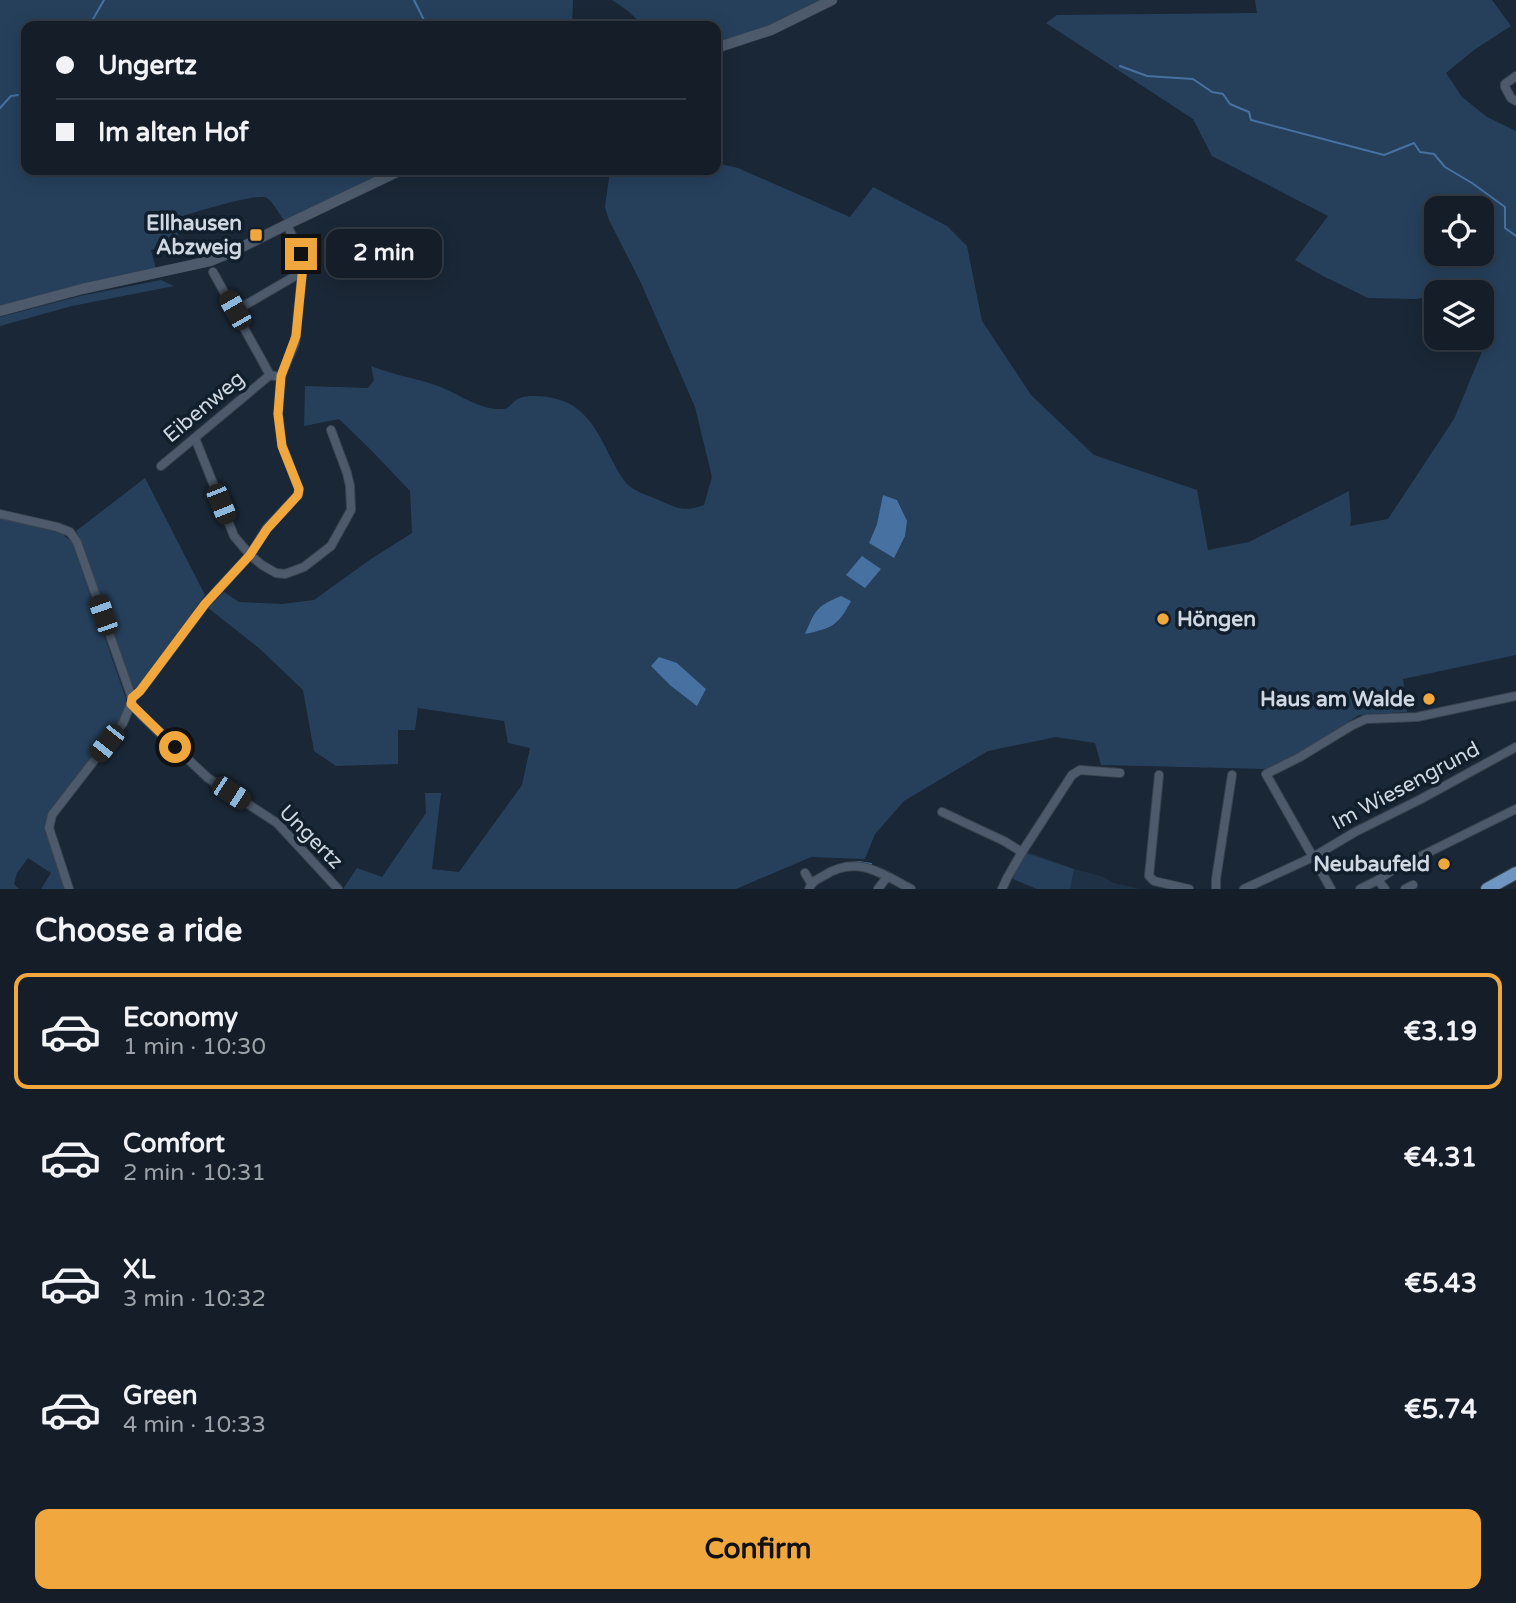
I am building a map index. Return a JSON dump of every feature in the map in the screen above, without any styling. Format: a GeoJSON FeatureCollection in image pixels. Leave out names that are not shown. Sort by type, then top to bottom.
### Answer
{"type":"FeatureCollection","features":[{"type":"Feature","properties":{"kind":"main road"},"geometry":{"type":"LineString","coordinates":[[1487,889],[1516,873]]}},
{"type":"Feature","properties":{"kind":"street"},"geometry":{"type":"LineString","coordinates":[[721,46],[771,30],[832,0]]}},
{"type":"Feature","properties":{"kind":"street"},"geometry":{"type":"LineString","coordinates":[[1516,76],[1505,84],[1505,87],[1516,102]]}},
{"type":"Feature","properties":{"kind":"street"},"geometry":{"type":"LineString","coordinates":[[0,311],[82,289],[211,261],[391,175]]}},
{"type":"Feature","properties":{"kind":"street"},"geometry":{"type":"LineString","coordinates":[[69,889],[49,828],[52,815],[123,723],[132,701],[205,604],[250,555],[267,529],[298,495],[299,489],[282,446],[278,414],[281,376],[295,343],[303,265],[301,254],[287,225]]}},
{"type":"Feature","properties":{"kind":"street"},"geometry":{"type":"LineString","coordinates":[[213,272],[270,375],[281,376]]}},
{"type":"Feature","properties":{"kind":"street"},"geometry":{"type":"LineString","coordinates":[[235,310],[302,272]]}},
{"type":"Feature","properties":{"kind":"street","name":"Eibenweg"},"geometry":{"type":"LineString","coordinates":[[161,466],[270,375]]}},
{"type":"Feature","properties":{"kind":"street"},"geometry":{"type":"LineString","coordinates":[[195,438],[234,536],[250,555],[276,573],[285,574],[304,568],[331,547],[351,510],[351,486],[331,430]]}},
{"type":"Feature","properties":{"kind":"street"},"geometry":{"type":"LineString","coordinates":[[0,514],[70,532],[77,542],[132,701]]}},
{"type":"Feature","properties":{"kind":"street"},"geometry":{"type":"LineString","coordinates":[[1331,889],[1266,774],[1366,719],[1417,717],[1516,696]]}},
{"type":"Feature","properties":{"kind":"street","name":"Ungertz"},"geometry":{"type":"LineString","coordinates":[[132,701],[141,715],[208,778],[277,823],[338,889]]}},
{"type":"Feature","properties":{"kind":"street","name":"Im Wiesengrund"},"geometry":{"type":"LineString","coordinates":[[1244,889],[1312,857],[1516,747]]}},
{"type":"Feature","properties":{"kind":"street"},"geometry":{"type":"LineString","coordinates":[[1002,889],[1072,775],[1080,770],[1120,773]]}},
{"type":"Feature","properties":{"kind":"street"},"geometry":{"type":"LineString","coordinates":[[1159,775],[1149,876],[1154,881],[1189,889]]}},
{"type":"Feature","properties":{"kind":"street"},"geometry":{"type":"LineString","coordinates":[[1216,889],[1232,775]]}},
{"type":"Feature","properties":{"kind":"street"},"geometry":{"type":"LineString","coordinates":[[1360,889],[1516,809]]}},
{"type":"Feature","properties":{"kind":"street"},"geometry":{"type":"LineString","coordinates":[[942,812],[1023,852]]}},
{"type":"Feature","properties":{"kind":"street"},"geometry":{"type":"LineString","coordinates":[[804,873],[810,886],[835,868],[860,865],[874,869],[911,889]]}},
{"type":"Feature","properties":{"kind":"street"},"geometry":{"type":"LineString","coordinates":[[878,889],[887,877]]}},
{"type":"Feature","properties":{"kind":"street"},"geometry":{"type":"LineString","coordinates":[[1378,880],[1385,889]]}},
{"type":"Feature","properties":{"kind":"shaded area"},"geometry":{"type":"Polygon","coordinates":[[[0,0],[573,0],[572,21],[21,21],[21,175],[380,175],[284,220],[270,200],[261,197],[176,218],[179,242],[151,250],[156,269],[0,308],[0,0]]]}},
{"type":"Feature","properties":{"kind":"shaded area"},"geometry":{"type":"Polygon","coordinates":[[[612,0],[821,0],[769,26],[721,43],[721,21],[639,21],[612,0]]]}},
{"type":"Feature","properties":{"kind":"shaded area"},"geometry":{"type":"Polygon","coordinates":[[[1255,0],[1492,0],[1511,26],[1474,50],[1446,73],[1462,97],[1487,117],[1516,131],[1516,655],[1403,679],[1407,712],[1359,715],[1283,763],[1267,769],[1101,765],[1095,743],[1056,737],[988,751],[904,801],[875,834],[865,859],[811,857],[736,889],[343,889],[357,868],[382,877],[426,813],[425,793],[441,793],[432,869],[459,872],[522,785],[530,748],[508,743],[504,721],[418,708],[415,730],[398,730],[398,764],[336,766],[314,751],[303,690],[260,649],[208,608],[224,592],[239,602],[282,604],[314,600],[412,533],[410,491],[371,450],[339,419],[304,426],[305,386],[368,388],[374,380],[371,366],[438,386],[494,409],[506,408],[518,399],[541,396],[571,404],[592,424],[629,486],[676,507],[686,509],[704,505],[712,477],[695,407],[641,283],[609,220],[605,207],[609,175],[721,175],[721,164],[738,168],[850,217],[873,187],[947,226],[967,246],[982,321],[1031,395],[1094,455],[1197,490],[1208,550],[1249,542],[1349,491],[1350,526],[1388,519],[1454,419],[1483,350],[1494,350],[1494,280],[1424,280],[1424,298],[1368,298],[1295,260],[1328,216],[1212,156],[1193,119],[1046,23],[1057,15],[1257,13],[1255,0]],[[884,495],[869,543],[894,558],[884,495]],[[677,663],[671,686],[697,705],[706,689],[677,663]]]}},
{"type":"Feature","properties":{"kind":"shaded area"},"geometry":{"type":"Polygon","coordinates":[[[161,280],[174,286],[72,306],[0,326],[0,317],[80,296],[161,280]]]}},
{"type":"Feature","properties":{"kind":"shaded area"},"geometry":{"type":"Polygon","coordinates":[[[145,478],[205,595],[138,688],[133,688],[83,544],[76,531],[145,478]]]}},
{"type":"Feature","properties":{"kind":"shaded area"},"geometry":{"type":"Polygon","coordinates":[[[883,495],[897,500],[907,521],[905,536],[894,558],[869,543],[877,524],[883,495]]]}},
{"type":"Feature","properties":{"kind":"shaded area"},"geometry":{"type":"Polygon","coordinates":[[[0,518],[61,533],[72,542],[126,699],[126,709],[115,730],[47,820],[45,833],[66,889],[41,889],[51,873],[28,858],[17,873],[14,884],[19,889],[0,889],[0,518]]]}},
{"type":"Feature","properties":{"kind":"shaded area"},"geometry":{"type":"Polygon","coordinates":[[[862,556],[881,569],[865,588],[846,575],[862,556]]]}},
{"type":"Feature","properties":{"kind":"shaded area"},"geometry":{"type":"Polygon","coordinates":[[[841,596],[851,601],[838,621],[828,628],[805,634],[818,610],[841,596]]]}},
{"type":"Feature","properties":{"kind":"shaded area"},"geometry":{"type":"Polygon","coordinates":[[[659,657],[677,663],[706,689],[697,706],[651,666],[659,657]]]}},
{"type":"Feature","properties":{"kind":"shaded area"},"geometry":{"type":"Polygon","coordinates":[[[1026,851],[1101,876],[1114,883],[1140,889],[1037,889],[1013,879],[1026,851]]]}},
{"type":"Feature","properties":{"kind":"shaded area"},"geometry":{"type":"Polygon","coordinates":[[[1022,852],[1074,869],[1070,889],[1037,889],[1013,879],[1022,852]]]}},
{"type":"Feature","properties":{"kind":"waterway"},"geometry":{"type":"LineString","coordinates":[[92,21],[104,0]]}},
{"type":"Feature","properties":{"kind":"waterway"},"geometry":{"type":"LineString","coordinates":[[414,0],[424,21]]}},
{"type":"Feature","properties":{"kind":"waterway"},"geometry":{"type":"LineString","coordinates":[[1120,66],[1147,76],[1193,79],[1212,92],[1223,94],[1230,104],[1249,112],[1251,120],[1384,155],[1414,143],[1420,152],[1434,154],[1445,167],[1505,207],[1505,228],[1516,236]]}},
{"type":"Feature","properties":{"kind":"waterway"},"geometry":{"type":"LineString","coordinates":[[0,108],[11,96],[18,95]]}},
{"type":"Feature","properties":{"kind":"waterway"},"geometry":{"type":"LineString","coordinates":[[852,863],[871,864]]}},
{"type":"Feature","properties":{"kind":"waterway"},"geometry":{"type":"LineString","coordinates":[[825,871],[836,866]]}},
{"type":"Feature","properties":{"kind":"place","name":"Ellhausen Abzweig"},"geometry":{"type":"Point","coordinates":[256,235]}},
{"type":"Feature","properties":{"kind":"place","name":"Höngen"},"geometry":{"type":"Point","coordinates":[1163,619]}},
{"type":"Feature","properties":{"kind":"place","name":"Haus am Walde"},"geometry":{"type":"Point","coordinates":[1429,699]}},
{"type":"Feature","properties":{"kind":"place","name":"Neubaufeld"},"geometry":{"type":"Point","coordinates":[1444,864]}},
{"type":"Feature","properties":{"kind":"route"},"geometry":{"type":"LineString","coordinates":[[175,747],[131,704],[132,698],[205,604],[250,555],[267,529],[298,495],[299,489],[282,446],[278,414],[281,376],[295,343],[303,265],[301,254]]}}]}
